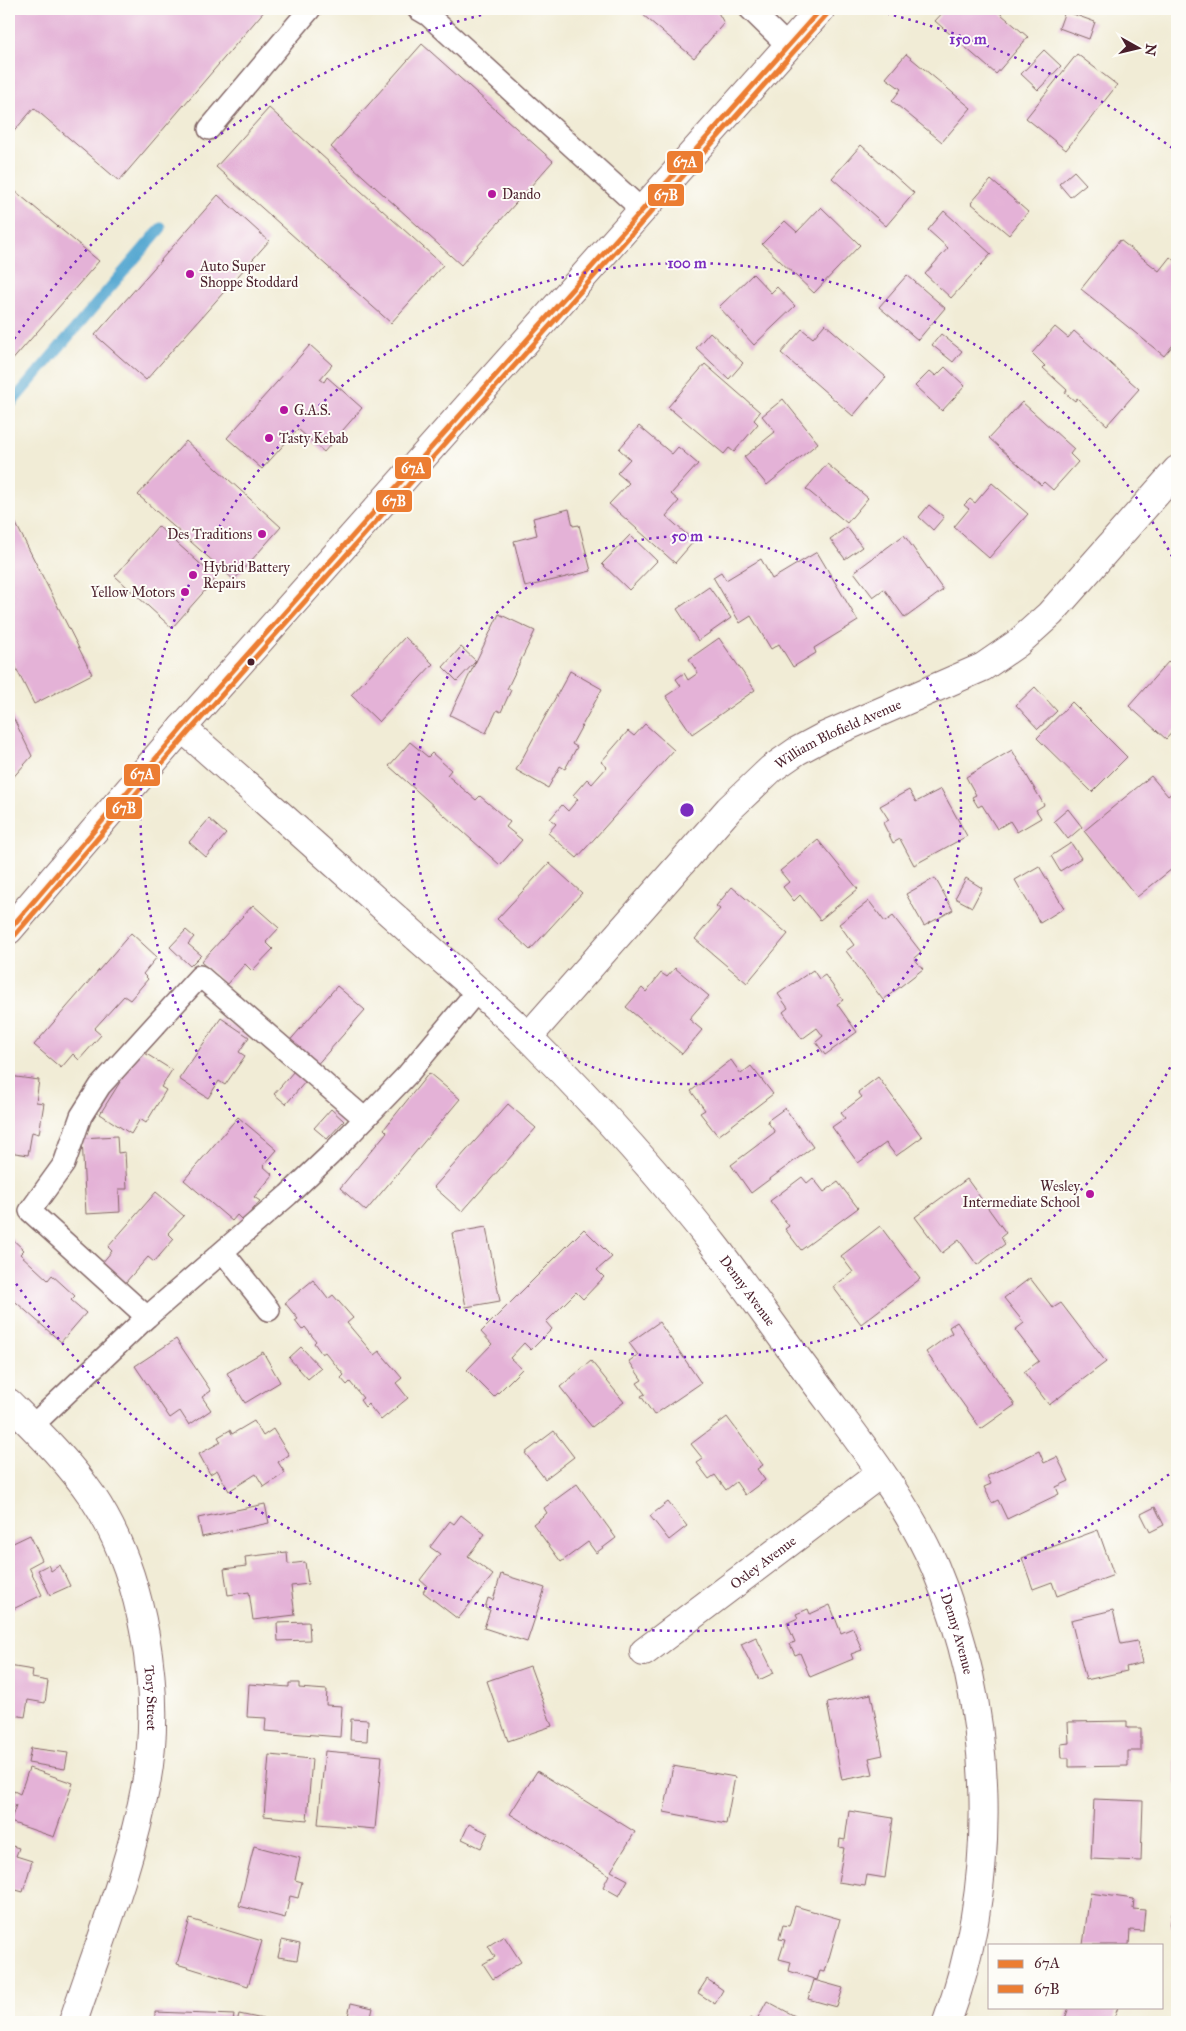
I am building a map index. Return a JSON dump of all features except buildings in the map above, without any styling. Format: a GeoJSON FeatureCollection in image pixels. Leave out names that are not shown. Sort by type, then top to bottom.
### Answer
{"type":"FeatureCollection","features":[{"type":"Feature","properties":{"kind":"street"},"geometry":{"type":"LineString","coordinates":[[9,930],[182,728],[820,9]]}},
{"type":"Feature","properties":{"kind":"street","name":"William Blofield Avenue"},"geometry":{"type":"LineString","coordinates":[[528,1037],[749,787],[771,769],[811,744],[983,668],[1002,656],[1050,614],[1177,470]]}},
{"type":"Feature","properties":{"kind":"street","name":"Denny Avenue"},"geometry":{"type":"LineString","coordinates":[[182,728],[528,1037],[632,1147],[715,1247],[881,1473],[917,1529],[935,1567],[952,1613],[970,1673],[982,1760],[983,1859],[974,1926],[959,1989],[946,2022]]}},
{"type":"Feature","properties":{"kind":"street","name":"Tory Street"},"geometry":{"type":"LineString","coordinates":[[9,1403],[56,1449],[92,1498],[117,1545],[136,1596],[143,1624],[150,1679],[152,1742],[146,1784],[134,1837],[73,2022]]}},
{"type":"Feature","properties":{"kind":"street","name":"Oxley Avenue"},"geometry":{"type":"LineString","coordinates":[[644,1652],[881,1473]]}},
{"type":"Feature","properties":{"kind":"lane"},"geometry":{"type":"LineString","coordinates":[[209,129],[310,9]]}},
{"type":"Feature","properties":{"kind":"lane"},"geometry":{"type":"LineString","coordinates":[[418,9],[428,15],[642,210]]}},
{"type":"Feature","properties":{"kind":"lane"},"geometry":{"type":"LineString","coordinates":[[750,9],[788,46]]}},
{"type":"Feature","properties":{"kind":"lane"},"geometry":{"type":"LineString","coordinates":[[147,1317],[30,1210],[64,1164],[80,1116],[100,1086],[200,976],[364,1118]]}},
{"type":"Feature","properties":{"kind":"lane"},"geometry":{"type":"LineString","coordinates":[[32,1426],[147,1317],[288,1196],[408,1074],[477,991]]}},
{"type":"Feature","properties":{"kind":"lane"},"geometry":{"type":"LineString","coordinates":[[223,1252],[269,1310]]}},
{"type":"Feature","properties":{"kind":"waterway"},"geometry":{"type":"LineString","coordinates":[[9,406],[161,228]]}},
{"type":"Feature","properties":{"kind":"transit line","name":"67A"},"geometry":{"type":"LineString","coordinates":[[9,930],[182,728],[821,9]]}},
{"type":"Feature","properties":{"kind":"transit line","name":"67B"},"geometry":{"type":"LineString","coordinates":[[15,935],[188,733],[827,14]]}},
{"type":"Feature","properties":{"kind":"place","name":"Dando"},"geometry":{"type":"Point","coordinates":[492,194]}},
{"type":"Feature","properties":{"kind":"place","name":"Auto Super Shoppe Stoddard"},"geometry":{"type":"Point","coordinates":[190,274]}},
{"type":"Feature","properties":{"kind":"place","name":"G.A.S."},"geometry":{"type":"Point","coordinates":[284,410]}},
{"type":"Feature","properties":{"kind":"place","name":"Tasty Kebab"},"geometry":{"type":"Point","coordinates":[269,438]}},
{"type":"Feature","properties":{"kind":"place","name":"Des Traditions"},"geometry":{"type":"Point","coordinates":[262,534]}},
{"type":"Feature","properties":{"kind":"place","name":"Hybrid Battery Repairs"},"geometry":{"type":"Point","coordinates":[193,575]}},
{"type":"Feature","properties":{"kind":"place","name":"Yellow Motors"},"geometry":{"type":"Point","coordinates":[185,592]}},
{"type":"Feature","properties":{"kind":"place","name":"Wesley Intermediate School"},"geometry":{"type":"Point","coordinates":[1090,1194]}}]}
